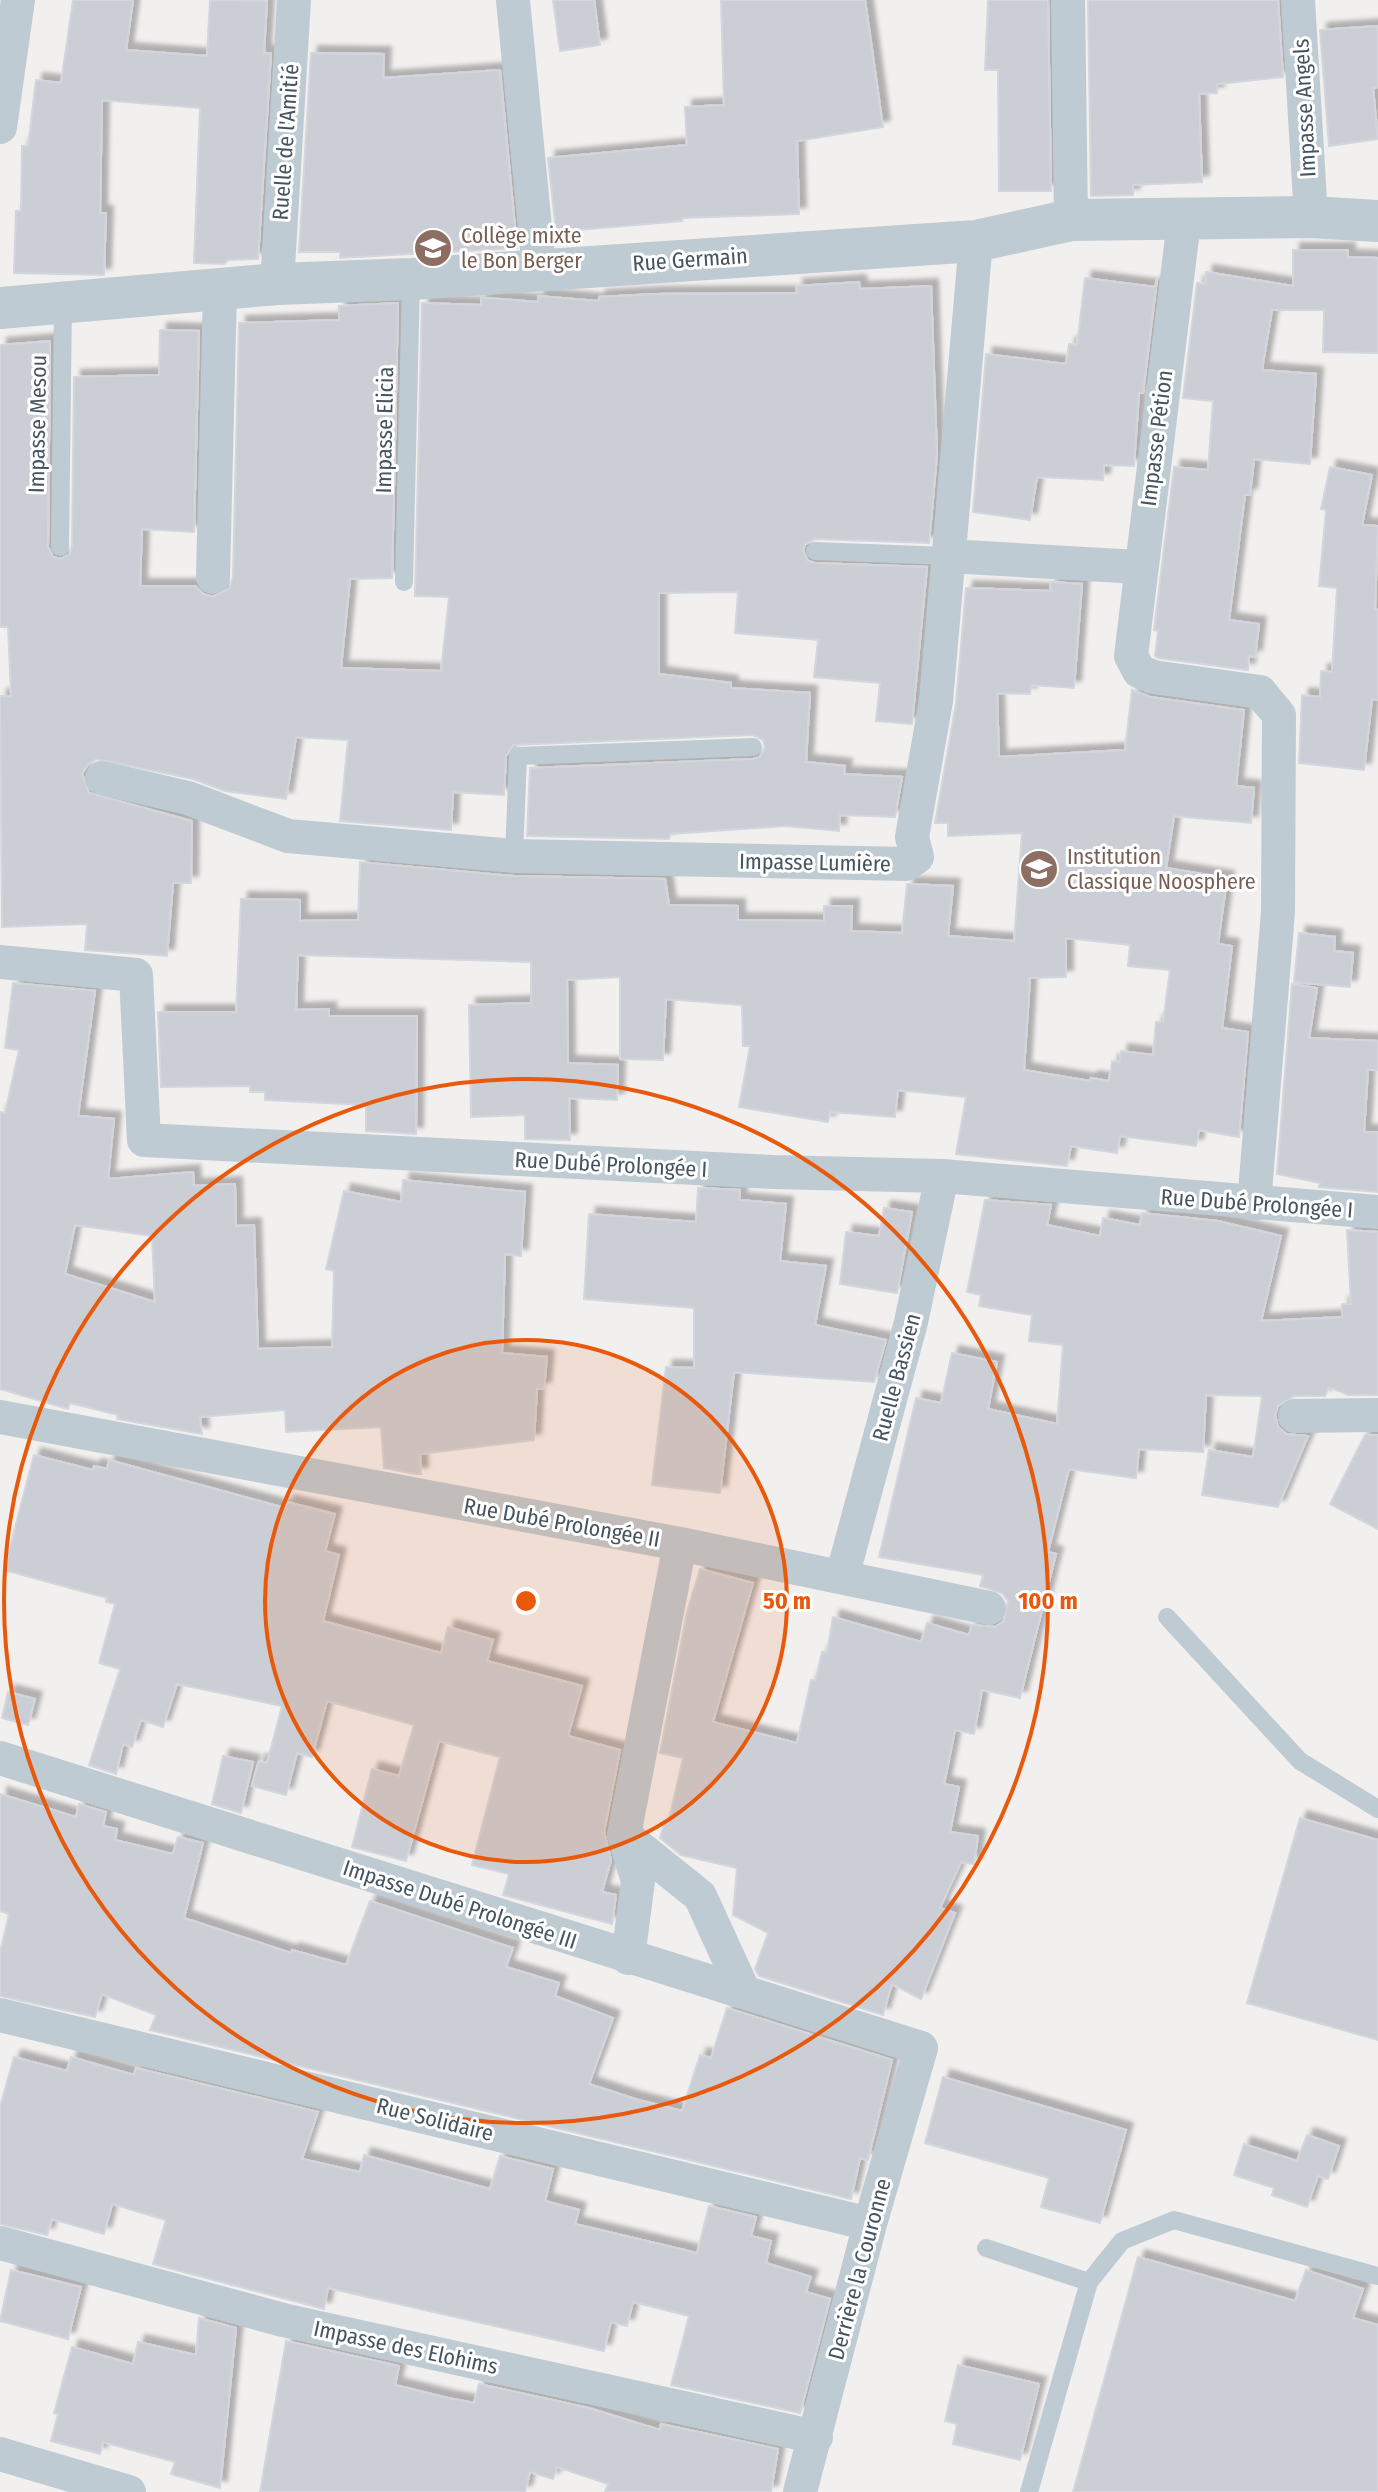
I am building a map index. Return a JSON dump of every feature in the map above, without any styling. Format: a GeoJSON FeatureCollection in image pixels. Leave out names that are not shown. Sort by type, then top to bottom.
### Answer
{"type":"FeatureCollection","features":[{"type":"Feature","properties":{"kind":"street"},"geometry":{"type":"LineString","coordinates":[[0,127],[2,86],[18,0]]}},
{"type":"Feature","properties":{"kind":"street","name":"Ruelle de l'Amitié"},"geometry":{"type":"LineString","coordinates":[[277,284],[294,0]]}},
{"type":"Feature","properties":{"kind":"street"},"geometry":{"type":"LineString","coordinates":[[513,0],[539,269]]}},
{"type":"Feature","properties":{"kind":"street"},"geometry":{"type":"LineString","coordinates":[[1068,0],[1071,220]]}},
{"type":"Feature","properties":{"kind":"street","name":"Impasse Angels"},"geometry":{"type":"LineString","coordinates":[[1298,0],[1311,217]]}},
{"type":"Feature","properties":{"kind":"street","name":"Rue Germain"},"geometry":{"type":"LineString","coordinates":[[0,308],[277,284],[411,279],[976,241],[1071,220],[1184,221],[1311,217],[1378,221]]}},
{"type":"Feature","properties":{"kind":"street","name":"Impasse Pétion"},"geometry":{"type":"LineString","coordinates":[[1184,221],[1139,567],[1131,656],[1139,671],[1153,677],[1260,692],[1279,715],[1278,912],[1254,1204]]}},
{"type":"Feature","properties":{"kind":"street","name":"Impasse Lumière"},"geometry":{"type":"LineString","coordinates":[[102,778],[188,798],[288,836],[514,856],[906,864],[917,857],[912,837],[936,701],[976,241]]}},
{"type":"Feature","properties":{"kind":"street"},"geometry":{"type":"LineString","coordinates":[[213,577],[220,289]]}},
{"type":"Feature","properties":{"kind":"street"},"geometry":{"type":"LineString","coordinates":[[948,556],[1139,567]]}},
{"type":"Feature","properties":{"kind":"street","name":"Rue Dubé Prolongée I"},"geometry":{"type":"LineString","coordinates":[[0,962],[136,975],[144,1140],[757,1171],[942,1176],[1378,1212]]}},
{"type":"Feature","properties":{"kind":"street","name":"Ruelle Bassien"},"geometry":{"type":"LineString","coordinates":[[842,1577],[911,1322],[942,1176]]}},
{"type":"Feature","properties":{"kind":"street"},"geometry":{"type":"LineString","coordinates":[[1295,1416],[1378,1415]]}},
{"type":"Feature","properties":{"kind":"street","name":"Rue Dubé Prolongée II"},"geometry":{"type":"LineString","coordinates":[[0,1417],[680,1544],[624,1835]]}},
{"type":"Feature","properties":{"kind":"street"},"geometry":{"type":"LineString","coordinates":[[680,1544],[989,1608]]}},
{"type":"Feature","properties":{"kind":"street","name":"Impasse Dubé Prolongée III"},"geometry":{"type":"LineString","coordinates":[[0,1758],[921,2048]]}},
{"type":"Feature","properties":{"kind":"street"},"geometry":{"type":"LineString","coordinates":[[624,1835],[638,1881],[628,1958]]}},
{"type":"Feature","properties":{"kind":"street"},"geometry":{"type":"LineString","coordinates":[[624,1835],[700,1896],[744,1992]]}},
{"type":"Feature","properties":{"kind":"street","name":"Rue Solidaire"},"geometry":{"type":"LineString","coordinates":[[0,2015],[870,2224]]}},
{"type":"Feature","properties":{"kind":"street","name":"Derrière la Couronne"},"geometry":{"type":"LineString","coordinates":[[800,2492],[870,2224],[921,2048]]}},
{"type":"Feature","properties":{"kind":"street","name":"Impasse des Elohims"},"geometry":{"type":"LineString","coordinates":[[0,2243],[283,2320],[816,2437]]}},
{"type":"Feature","properties":{"kind":"street"},"geometry":{"type":"LineString","coordinates":[[18,2470],[129,2492]]}},
{"type":"Feature","properties":{"kind":"lane","name":"Impasse Elicia"},"geometry":{"type":"LineString","coordinates":[[404,582],[411,279]]}},
{"type":"Feature","properties":{"kind":"lane","name":"Impasse Mesou"},"geometry":{"type":"LineString","coordinates":[[60,547],[63,303]]}},
{"type":"Feature","properties":{"kind":"lane"},"geometry":{"type":"LineString","coordinates":[[815,551],[948,556]]}},
{"type":"Feature","properties":{"kind":"lane"},"geometry":{"type":"LineString","coordinates":[[514,856],[518,756],[753,747]]}},
{"type":"Feature","properties":{"kind":"lane"},"geometry":{"type":"LineString","coordinates":[[1167,1617],[1300,1761],[1378,1809]]}},
{"type":"Feature","properties":{"kind":"lane"},"geometry":{"type":"LineString","coordinates":[[1029,2492],[1089,2282],[1122,2241],[1174,2220],[1378,2276]]}},
{"type":"Feature","properties":{"kind":"lane"},"geometry":{"type":"LineString","coordinates":[[986,2248],[1089,2282]]}},
{"type":"Feature","properties":{"kind":"building"},"geometry":{"type":"Polygon","coordinates":[[[73,0],[133,0],[126,50],[207,56],[210,0],[267,1],[264,53],[271,53],[258,259],[228,260],[224,264],[194,263],[200,108],[102,100],[100,213],[106,213],[104,275],[14,273],[16,211],[21,211],[22,146],[28,146],[36,80],[61,83],[73,0]]]}},
{"type":"Feature","properties":{"kind":"building"},"geometry":{"type":"Polygon","coordinates":[[[553,0],[594,0],[600,45],[560,51],[553,0]]]}},
{"type":"Feature","properties":{"kind":"building"},"geometry":{"type":"Polygon","coordinates":[[[721,0],[865,0],[883,127],[797,141],[799,214],[682,218],[682,221],[556,232],[548,158],[687,145],[685,107],[724,105],[721,0]]]}},
{"type":"Feature","properties":{"kind":"building"},"geometry":{"type":"Polygon","coordinates":[[[988,0],[1048,0],[1051,191],[999,191],[998,70],[985,70],[988,0]]]}},
{"type":"Feature","properties":{"kind":"building"},"geometry":{"type":"Polygon","coordinates":[[[1088,0],[1278,0],[1283,77],[1217,84],[1217,93],[1199,94],[1202,182],[1133,185],[1133,195],[1091,196],[1088,0]]]}},
{"type":"Feature","properties":{"kind":"building"},"geometry":{"type":"Polygon","coordinates":[[[1378,26],[1378,87],[1373,88],[1378,139],[1329,146],[1320,30],[1378,26]]]}},
{"type":"Feature","properties":{"kind":"building"},"geometry":{"type":"Polygon","coordinates":[[[311,53],[384,54],[383,78],[500,70],[517,248],[340,258],[340,252],[299,252],[311,53]]]}},
{"type":"Feature","properties":{"kind":"building"},"geometry":{"type":"Polygon","coordinates":[[[1293,250],[1348,250],[1348,257],[1378,258],[1378,353],[1323,352],[1324,310],[1272,310],[1262,370],[1316,374],[1310,464],[1254,459],[1250,495],[1245,495],[1229,620],[1259,624],[1255,657],[1249,656],[1248,670],[1158,658],[1155,656],[1158,631],[1154,630],[1174,467],[1208,470],[1213,401],[1183,398],[1197,283],[1205,284],[1206,272],[1293,286],[1293,250]]]}},
{"type":"Feature","properties":{"kind":"building"},"geometry":{"type":"Polygon","coordinates":[[[1085,278],[1155,287],[1157,279],[1143,393],[1139,393],[1134,466],[1104,465],[1103,480],[1037,477],[1030,520],[973,512],[986,354],[1066,364],[1069,344],[1077,345],[1085,278]]]}},
{"type":"Feature","properties":{"kind":"building"},"geometry":{"type":"Polygon","coordinates":[[[859,282],[860,289],[931,286],[937,455],[929,543],[815,539],[805,544],[803,551],[808,561],[815,563],[927,567],[912,724],[876,721],[880,683],[814,677],[818,640],[735,633],[738,592],[659,593],[659,674],[731,683],[731,688],[810,693],[806,762],[845,766],[844,774],[902,777],[895,817],[840,815],[839,831],[786,826],[670,834],[669,839],[527,836],[530,768],[753,759],[760,757],[765,747],[763,740],[753,735],[513,745],[506,756],[504,795],[453,792],[451,830],[340,821],[348,740],[296,737],[286,799],[225,791],[193,779],[97,759],[88,764],[82,774],[89,793],[192,821],[191,883],[173,883],[167,956],[85,950],[87,924],[2,927],[0,696],[11,696],[8,627],[0,627],[0,345],[50,341],[48,547],[53,557],[61,559],[70,554],[72,547],[74,377],[159,375],[160,330],[199,331],[194,532],[142,529],[140,586],[195,586],[203,594],[213,597],[230,588],[233,577],[239,323],[339,320],[339,306],[398,303],[392,578],[350,579],[341,668],[441,671],[449,597],[415,596],[422,303],[481,305],[481,298],[538,302],[538,296],[599,301],[599,297],[655,294],[797,293],[796,286],[859,282]]]}},
{"type":"Feature","properties":{"kind":"building"},"geometry":{"type":"Polygon","coordinates":[[[1330,467],[1372,475],[1362,525],[1378,526],[1375,609],[1378,610],[1378,700],[1372,699],[1364,770],[1299,763],[1302,695],[1320,697],[1321,671],[1332,672],[1337,588],[1319,586],[1326,510],[1321,509],[1330,467]]]}},
{"type":"Feature","properties":{"kind":"building"},"geometry":{"type":"Polygon","coordinates":[[[1051,582],[1082,584],[1074,688],[1031,685],[1030,694],[997,693],[999,757],[1125,750],[1132,690],[1150,697],[1244,710],[1236,786],[1254,788],[1251,823],[1174,816],[1166,868],[1227,878],[1218,944],[1232,946],[1222,1028],[1248,1032],[1239,1137],[1199,1130],[1196,1146],[1120,1136],[1117,1153],[1071,1146],[1067,1166],[956,1154],[966,1097],[898,1090],[895,1117],[830,1112],[828,1122],[739,1107],[750,1046],[743,1046],[742,1005],[666,999],[663,1060],[620,1059],[620,977],[567,980],[568,1063],[618,1065],[617,1100],[569,1098],[570,1140],[525,1139],[525,1115],[471,1117],[469,1005],[531,1003],[531,962],[298,955],[296,1010],[329,1009],[329,1016],[417,1016],[416,1134],[366,1131],[366,1105],[265,1100],[265,1092],[250,1092],[250,1086],[161,1087],[158,1012],[236,1012],[241,899],[300,900],[300,921],[358,920],[360,862],[514,876],[665,879],[669,905],[738,906],[738,920],[824,921],[824,906],[852,906],[851,931],[902,933],[907,884],[953,886],[948,936],[1014,941],[1022,833],[948,836],[948,823],[935,823],[956,703],[966,588],[1050,591],[1051,582]],[[1066,938],[1066,977],[1030,978],[1024,1070],[1090,1081],[1091,1078],[1109,1081],[1112,1061],[1120,1062],[1121,1051],[1153,1055],[1156,1022],[1163,1022],[1170,970],[1128,966],[1130,945],[1066,938]]]}},
{"type":"Feature","properties":{"kind":"building"},"geometry":{"type":"Polygon","coordinates":[[[1299,933],[1335,937],[1334,951],[1353,953],[1350,987],[1294,982],[1299,933]]]}},
{"type":"Feature","properties":{"kind":"building"},"geometry":{"type":"Polygon","coordinates":[[[13,983],[95,991],[78,1116],[114,1119],[108,1179],[193,1172],[194,1186],[235,1184],[236,1226],[254,1225],[258,1349],[332,1347],[334,1271],[326,1269],[344,1191],[401,1202],[403,1180],[525,1192],[521,1256],[505,1254],[502,1353],[547,1357],[544,1389],[537,1389],[534,1440],[420,1454],[421,1474],[416,1474],[384,1468],[381,1427],[286,1432],[285,1410],[200,1417],[202,1434],[117,1419],[118,1415],[70,1403],[68,1409],[0,1389],[0,1112],[5,1113],[19,1050],[5,1048],[13,983]],[[75,1225],[65,1274],[155,1302],[152,1236],[75,1225]]]}},
{"type":"Feature","properties":{"kind":"building"},"geometry":{"type":"Polygon","coordinates":[[[1292,984],[1317,988],[1309,1038],[1378,1041],[1378,1070],[1368,1070],[1364,1132],[1378,1132],[1378,1192],[1319,1187],[1320,1183],[1277,1174],[1292,984]]]}},
{"type":"Feature","properties":{"kind":"building"},"geometry":{"type":"Polygon","coordinates":[[[698,1188],[740,1190],[739,1200],[786,1204],[780,1261],[826,1266],[815,1325],[886,1340],[874,1382],[734,1372],[720,1493],[652,1485],[666,1367],[694,1368],[694,1308],[584,1299],[589,1214],[696,1222],[698,1188]]]}},
{"type":"Feature","properties":{"kind":"building"},"geometry":{"type":"Polygon","coordinates":[[[985,1200],[1051,1205],[1047,1225],[1100,1236],[1103,1218],[1140,1225],[1142,1213],[1218,1221],[1281,1236],[1261,1321],[1342,1317],[1342,1304],[1351,1304],[1347,1230],[1378,1232],[1378,1395],[1348,1395],[1329,1387],[1325,1396],[1294,1396],[1278,1406],[1275,1415],[1278,1427],[1286,1434],[1308,1436],[1278,1507],[1202,1495],[1209,1450],[1253,1457],[1262,1396],[1206,1395],[1203,1452],[1139,1449],[1136,1478],[1069,1469],[1048,1552],[1056,1554],[1020,1698],[982,1690],[974,1734],[955,1730],[944,1784],[959,1787],[950,1832],[978,1836],[974,1864],[961,1862],[940,1908],[955,1913],[921,1999],[892,1984],[883,2015],[759,1976],[755,1969],[768,1933],[733,1915],[737,1868],[681,1855],[660,1838],[664,1823],[668,1824],[683,1758],[660,1753],[687,1612],[700,1569],[753,1583],[713,1722],[797,1743],[811,1680],[815,1681],[822,1652],[827,1653],[833,1617],[921,1642],[927,1623],[969,1635],[972,1625],[995,1627],[1004,1621],[1008,1601],[1002,1593],[980,1586],[983,1575],[879,1557],[916,1398],[941,1403],[952,1353],[997,1362],[988,1409],[1057,1424],[1063,1345],[1029,1341],[1032,1315],[979,1306],[981,1295],[967,1292],[985,1200]]]}},
{"type":"Feature","properties":{"kind":"building"},"geometry":{"type":"Polygon","coordinates":[[[884,1208],[912,1212],[897,1293],[840,1284],[846,1232],[879,1236],[884,1208]]]}},
{"type":"Feature","properties":{"kind":"building"},"geometry":{"type":"Polygon","coordinates":[[[1365,1435],[1378,1435],[1378,1529],[1330,1504],[1365,1435]]]}},
{"type":"Feature","properties":{"kind":"building"},"geometry":{"type":"Polygon","coordinates":[[[34,1455],[93,1470],[94,1466],[107,1469],[109,1460],[285,1508],[287,1502],[335,1514],[325,1551],[339,1555],[323,1621],[441,1653],[448,1627],[493,1640],[487,1661],[582,1686],[568,1736],[620,1750],[604,1832],[611,1860],[602,1892],[616,1895],[612,1924],[503,1895],[509,1874],[472,1865],[500,1757],[439,1741],[406,1861],[352,1847],[372,1769],[399,1776],[414,1725],[327,1701],[312,1757],[297,1753],[286,1795],[252,1786],[259,1761],[267,1763],[282,1706],[177,1684],[163,1727],[141,1720],[132,1747],[123,1744],[116,1774],[89,1765],[120,1669],[99,1663],[115,1604],[106,1602],[107,1598],[4,1570],[34,1455]]]}},
{"type":"Feature","properties":{"kind":"building"},"geometry":{"type":"Polygon","coordinates":[[[8,1692],[35,1699],[28,1725],[2,1718],[8,1692]]]}},
{"type":"Feature","properties":{"kind":"building"},"geometry":{"type":"Polygon","coordinates":[[[223,1756],[253,1762],[241,1813],[212,1804],[223,1756]]]}},
{"type":"Feature","properties":{"kind":"building"},"geometry":{"type":"Polygon","coordinates":[[[0,1794],[76,1817],[79,1804],[106,1812],[103,1826],[117,1829],[115,1840],[173,1854],[178,1837],[203,1843],[184,1918],[291,1953],[292,1950],[346,1965],[370,1901],[513,1948],[506,1967],[559,1983],[555,1996],[613,2018],[589,2084],[635,2099],[682,2111],[700,2055],[711,2058],[727,2008],[892,2060],[868,2160],[860,2158],[851,2199],[150,2030],[156,2015],[102,1994],[95,2017],[0,1996],[0,1952],[9,1914],[0,1911],[0,1794]]]}},
{"type":"Feature","properties":{"kind":"building"},"geometry":{"type":"Polygon","coordinates":[[[1300,1818],[1378,1840],[1378,2040],[1247,2003],[1300,1818]]]}},
{"type":"Feature","properties":{"kind":"building"},"geometry":{"type":"Polygon","coordinates":[[[14,2057],[67,2071],[71,2057],[134,2075],[136,2068],[318,2112],[302,2159],[360,2172],[364,2155],[490,2189],[500,2156],[553,2169],[545,2201],[579,2210],[575,2224],[697,2253],[709,2206],[756,2217],[751,2236],[771,2241],[766,2263],[811,2277],[806,2292],[830,2299],[800,2413],[671,2385],[689,2316],[633,2302],[627,2326],[611,2322],[604,2351],[328,2288],[324,2309],[153,2264],[166,2220],[112,2204],[104,2234],[52,2219],[47,2235],[0,2224],[0,2107],[14,2057]]]}},
{"type":"Feature","properties":{"kind":"building"},"geometry":{"type":"Polygon","coordinates":[[[943,2077],[1126,2130],[1100,2223],[1041,2207],[1049,2178],[925,2143],[943,2077]]]}},
{"type":"Feature","properties":{"kind":"building"},"geometry":{"type":"Polygon","coordinates":[[[1307,2135],[1339,2146],[1328,2179],[1318,2176],[1307,2207],[1272,2195],[1274,2188],[1234,2175],[1244,2144],[1297,2161],[1307,2135]]]}},
{"type":"Feature","properties":{"kind":"building"},"geometry":{"type":"Polygon","coordinates":[[[1138,2257],[1295,2301],[1306,2270],[1363,2289],[1353,2318],[1378,2325],[1378,2492],[1073,2492],[1138,2257]]]}},
{"type":"Feature","properties":{"kind":"building"},"geometry":{"type":"Polygon","coordinates":[[[11,2270],[81,2287],[68,2339],[0,2321],[11,2270]]]}},
{"type":"Feature","properties":{"kind":"building"},"geometry":{"type":"Polygon","coordinates":[[[199,2318],[236,2328],[220,2488],[171,2474],[175,2462],[103,2442],[100,2454],[51,2441],[58,2414],[54,2413],[72,2347],[133,2364],[138,2342],[196,2355],[199,2318]]]}},
{"type":"Feature","properties":{"kind":"building"},"geometry":{"type":"Polygon","coordinates":[[[286,2341],[399,2366],[395,2385],[448,2398],[474,2403],[479,2384],[589,2408],[660,2430],[661,2424],[778,2449],[771,2492],[605,2492],[608,2484],[557,2467],[553,2479],[530,2472],[525,2492],[260,2492],[286,2341]]]}},
{"type":"Feature","properties":{"kind":"building"},"geometry":{"type":"Polygon","coordinates":[[[958,2365],[1039,2384],[1020,2460],[953,2444],[957,2424],[945,2421],[958,2365]]]}},
{"type":"Feature","properties":{"kind":"place","name":"Collège mixte le Bon Berger"},"geometry":{"type":"Point","coordinates":[433,248]}},
{"type":"Feature","properties":{"kind":"place","name":"Institution Classique Noosphere"},"geometry":{"type":"Point","coordinates":[1039,869]}}]}
